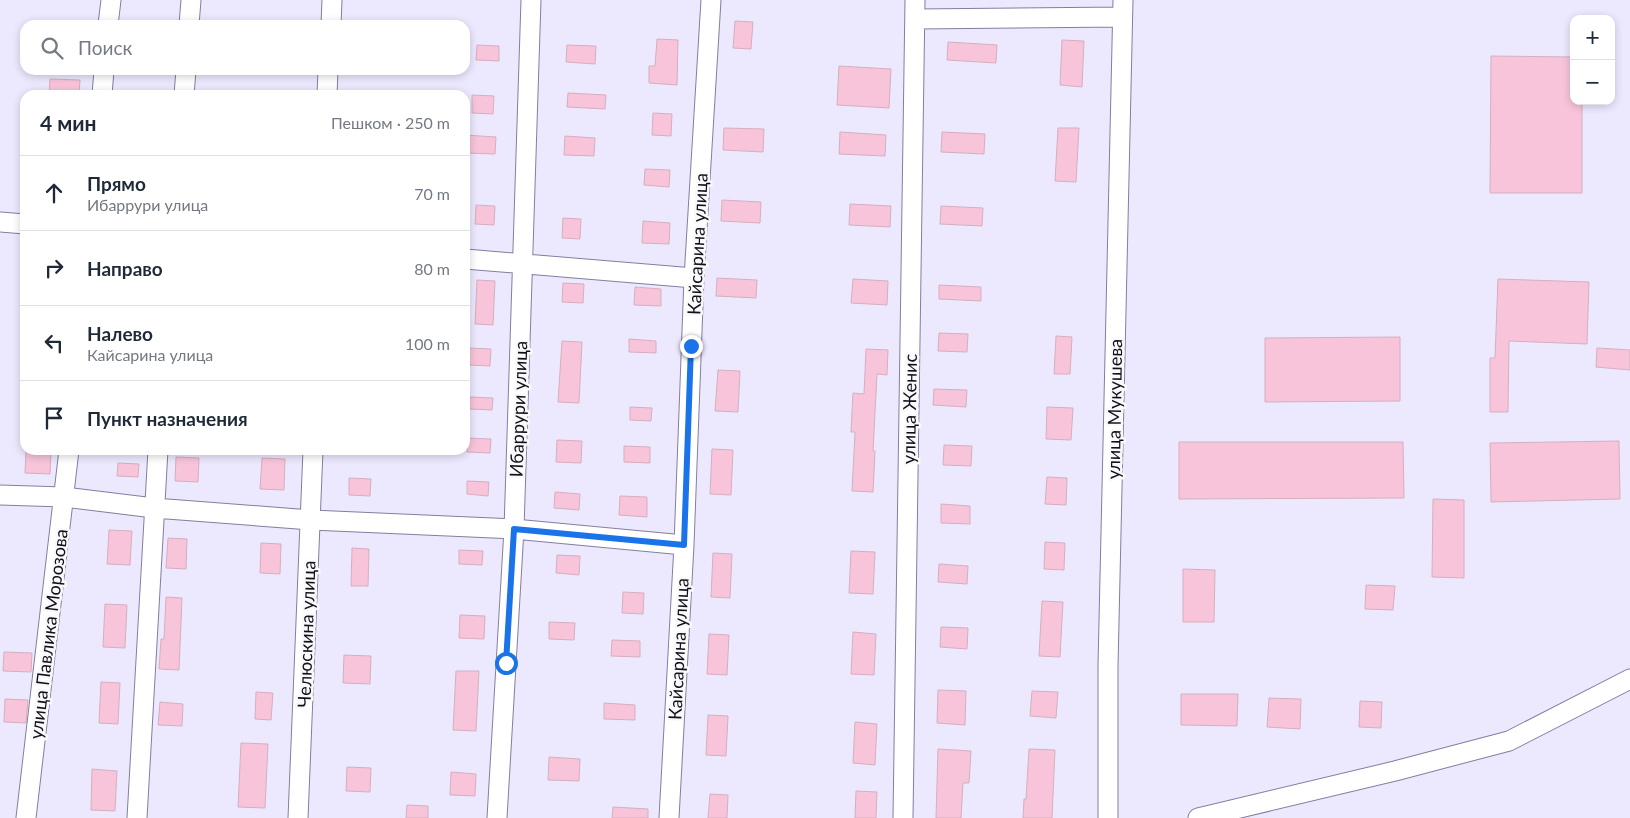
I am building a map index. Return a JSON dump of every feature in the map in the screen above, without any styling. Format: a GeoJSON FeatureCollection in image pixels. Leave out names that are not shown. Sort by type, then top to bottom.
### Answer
{"type":"FeatureCollection","features":[{"type":"Feature","properties":{"kind":"street"},"geometry":{"type":"LineString","coordinates":[[109,20],[111,0]]}},
{"type":"Feature","properties":{"kind":"street"},"geometry":{"type":"LineString","coordinates":[[189,20],[191,0]]}},
{"type":"Feature","properties":{"kind":"street"},"geometry":{"type":"LineString","coordinates":[[330,20],[332,0]]}},
{"type":"Feature","properties":{"kind":"street","name":"Ибаррури улица"},"geometry":{"type":"LineString","coordinates":[[497,818],[514,529],[532,0]]}},
{"type":"Feature","properties":{"kind":"street","name":"Кайсарина улица"},"geometry":{"type":"LineString","coordinates":[[669,818],[684,545],[694,278],[711,0]]}},
{"type":"Feature","properties":{"kind":"street","name":"улица Женис"},"geometry":{"type":"LineString","coordinates":[[903,818],[915,0]]}},
{"type":"Feature","properties":{"kind":"street"},"geometry":{"type":"LineString","coordinates":[[915,19],[1122,9]]}},
{"type":"Feature","properties":{"kind":"street","name":"улица Мукушева"},"geometry":{"type":"LineString","coordinates":[[1108,818],[1109,649],[1122,9]]}},
{"type":"Feature","properties":{"kind":"street"},"geometry":{"type":"LineString","coordinates":[[102,90],[104,75]]}},
{"type":"Feature","properties":{"kind":"street"},"geometry":{"type":"LineString","coordinates":[[184,90],[186,75]]}},
{"type":"Feature","properties":{"kind":"street"},"geometry":{"type":"LineString","coordinates":[[327,90],[328,75]]}},
{"type":"Feature","properties":{"kind":"street"},"geometry":{"type":"LineString","coordinates":[[0,222],[20,224]]}},
{"type":"Feature","properties":{"kind":"street"},"geometry":{"type":"LineString","coordinates":[[470,260],[694,278]]}},
{"type":"Feature","properties":{"kind":"street","name":"улица Павлика Морозова"},"geometry":{"type":"LineString","coordinates":[[26,818],[68,455]]}},
{"type":"Feature","properties":{"kind":"street"},"geometry":{"type":"LineString","coordinates":[[137,818],[158,455]]}},
{"type":"Feature","properties":{"kind":"street","name":"Челюскина улица"},"geometry":{"type":"LineString","coordinates":[[298,818],[313,455]]}},
{"type":"Feature","properties":{"kind":"street"},"geometry":{"type":"LineString","coordinates":[[0,495],[64,497],[154,508],[311,520],[514,529],[684,545]]}},
{"type":"Feature","properties":{"kind":"street"},"geometry":{"type":"LineString","coordinates":[[1198,818],[1395,771],[1509,741],[1630,679]]}},
{"type":"Feature","properties":{"kind":"building"},"geometry":{"type":"Polygon","coordinates":[[[735,21],[753,22],[751,49],[733,48],[735,21]]]}},
{"type":"Feature","properties":{"kind":"building"},"geometry":{"type":"Polygon","coordinates":[[[657,39],[678,40],[677,85],[649,83],[649,66],[655,66],[657,39]]]}},
{"type":"Feature","properties":{"kind":"building"},"geometry":{"type":"Polygon","coordinates":[[[1062,40],[1084,41],[1082,87],[1060,85],[1062,40]]]}},
{"type":"Feature","properties":{"kind":"building"},"geometry":{"type":"Polygon","coordinates":[[[948,42],[997,45],[996,63],[947,60],[948,42]]]}},
{"type":"Feature","properties":{"kind":"building"},"geometry":{"type":"Polygon","coordinates":[[[477,45],[499,46],[499,61],[476,60],[477,45]]]}},
{"type":"Feature","properties":{"kind":"building"},"geometry":{"type":"Polygon","coordinates":[[[567,45],[596,46],[595,64],[566,62],[567,45]]]}},
{"type":"Feature","properties":{"kind":"building"},"geometry":{"type":"Polygon","coordinates":[[[1491,56],[1570,57],[1570,105],[1582,105],[1582,193],[1490,193],[1491,56]]]}},
{"type":"Feature","properties":{"kind":"building"},"geometry":{"type":"Polygon","coordinates":[[[839,66],[891,69],[889,108],[837,105],[839,66]]]}},
{"type":"Feature","properties":{"kind":"building"},"geometry":{"type":"Polygon","coordinates":[[[50,79],[80,80],[79,90],[49,90],[50,79]]]}},
{"type":"Feature","properties":{"kind":"building"},"geometry":{"type":"Polygon","coordinates":[[[568,93],[606,95],[605,109],[567,107],[568,93]]]}},
{"type":"Feature","properties":{"kind":"building"},"geometry":{"type":"Polygon","coordinates":[[[472,95],[494,96],[493,114],[472,113],[472,95]]]}},
{"type":"Feature","properties":{"kind":"building"},"geometry":{"type":"Polygon","coordinates":[[[653,113],[672,114],[671,136],[652,135],[653,113]]]}},
{"type":"Feature","properties":{"kind":"building"},"geometry":{"type":"Polygon","coordinates":[[[724,128],[764,129],[763,152],[723,150],[724,128]]]}},
{"type":"Feature","properties":{"kind":"building"},"geometry":{"type":"Polygon","coordinates":[[[1058,128],[1079,128],[1076,182],[1055,181],[1058,128]]]}},
{"type":"Feature","properties":{"kind":"building"},"geometry":{"type":"Polygon","coordinates":[[[840,132],[886,135],[885,156],[839,154],[840,132]]]}},
{"type":"Feature","properties":{"kind":"building"},"geometry":{"type":"Polygon","coordinates":[[[942,132],[985,134],[984,154],[941,152],[942,132]]]}},
{"type":"Feature","properties":{"kind":"building"},"geometry":{"type":"Polygon","coordinates":[[[470,135],[496,137],[495,154],[470,153],[470,135]]]}},
{"type":"Feature","properties":{"kind":"building"},"geometry":{"type":"Polygon","coordinates":[[[565,136],[595,138],[594,156],[564,155],[565,136]]]}},
{"type":"Feature","properties":{"kind":"building"},"geometry":{"type":"Polygon","coordinates":[[[645,169],[670,170],[669,187],[644,185],[645,169]]]}},
{"type":"Feature","properties":{"kind":"building"},"geometry":{"type":"Polygon","coordinates":[[[722,200],[761,202],[760,223],[721,221],[722,200]]]}},
{"type":"Feature","properties":{"kind":"building"},"geometry":{"type":"Polygon","coordinates":[[[850,204],[891,206],[890,227],[849,225],[850,204]]]}},
{"type":"Feature","properties":{"kind":"building"},"geometry":{"type":"Polygon","coordinates":[[[476,205],[495,206],[494,225],[475,224],[476,205]]]}},
{"type":"Feature","properties":{"kind":"building"},"geometry":{"type":"Polygon","coordinates":[[[941,206],[983,208],[982,226],[940,224],[941,206]]]}},
{"type":"Feature","properties":{"kind":"building"},"geometry":{"type":"Polygon","coordinates":[[[563,218],[581,219],[580,239],[562,238],[563,218]]]}},
{"type":"Feature","properties":{"kind":"building"},"geometry":{"type":"Polygon","coordinates":[[[643,221],[670,223],[669,244],[642,243],[643,221]]]}},
{"type":"Feature","properties":{"kind":"building"},"geometry":{"type":"Polygon","coordinates":[[[717,278],[757,280],[756,298],[716,296],[717,278]]]}},
{"type":"Feature","properties":{"kind":"building"},"geometry":{"type":"Polygon","coordinates":[[[853,279],[888,281],[887,305],[851,303],[853,279]]]}},
{"type":"Feature","properties":{"kind":"building"},"geometry":{"type":"Polygon","coordinates":[[[1498,279],[1589,282],[1587,344],[1509,341],[1508,412],[1490,412],[1490,358],[1495,358],[1498,279]]]}},
{"type":"Feature","properties":{"kind":"building"},"geometry":{"type":"Polygon","coordinates":[[[477,280],[495,281],[493,325],[475,324],[477,280]]]}},
{"type":"Feature","properties":{"kind":"building"},"geometry":{"type":"Polygon","coordinates":[[[563,283],[584,284],[583,303],[562,302],[563,283]]]}},
{"type":"Feature","properties":{"kind":"building"},"geometry":{"type":"Polygon","coordinates":[[[939,285],[981,287],[981,301],[939,299],[939,285]]]}},
{"type":"Feature","properties":{"kind":"building"},"geometry":{"type":"Polygon","coordinates":[[[635,287],[661,289],[661,306],[634,305],[635,287]]]}},
{"type":"Feature","properties":{"kind":"building"},"geometry":{"type":"Polygon","coordinates":[[[939,333],[968,334],[967,352],[938,351],[939,333]]]}},
{"type":"Feature","properties":{"kind":"building"},"geometry":{"type":"Polygon","coordinates":[[[1056,336],[1072,337],[1070,374],[1054,374],[1056,336]]]}},
{"type":"Feature","properties":{"kind":"building"},"geometry":{"type":"Polygon","coordinates":[[[1400,337],[1400,401],[1265,402],[1265,338],[1400,337]]]}},
{"type":"Feature","properties":{"kind":"building"},"geometry":{"type":"Polygon","coordinates":[[[629,339],[656,341],[656,353],[629,352],[629,339]]]}},
{"type":"Feature","properties":{"kind":"building"},"geometry":{"type":"Polygon","coordinates":[[[562,341],[582,342],[579,403],[558,402],[562,341]]]}},
{"type":"Feature","properties":{"kind":"building"},"geometry":{"type":"Polygon","coordinates":[[[470,348],[491,349],[490,366],[470,365],[470,348]]]}},
{"type":"Feature","properties":{"kind":"building"},"geometry":{"type":"Polygon","coordinates":[[[1597,348],[1630,350],[1630,370],[1596,367],[1597,348]]]}},
{"type":"Feature","properties":{"kind":"building"},"geometry":{"type":"Polygon","coordinates":[[[866,349],[888,350],[887,375],[877,374],[873,492],[852,491],[855,432],[851,432],[853,393],[864,394],[866,349]]]}},
{"type":"Feature","properties":{"kind":"building"},"geometry":{"type":"Polygon","coordinates":[[[718,370],[740,371],[738,412],[715,411],[718,370]]]}},
{"type":"Feature","properties":{"kind":"building"},"geometry":{"type":"Polygon","coordinates":[[[934,389],[967,390],[966,407],[933,405],[934,389]]]}},
{"type":"Feature","properties":{"kind":"building"},"geometry":{"type":"Polygon","coordinates":[[[470,397],[493,398],[492,410],[470,409],[470,397]]]}},
{"type":"Feature","properties":{"kind":"building"},"geometry":{"type":"Polygon","coordinates":[[[630,407],[652,408],[651,421],[630,420],[630,407]]]}},
{"type":"Feature","properties":{"kind":"building"},"geometry":{"type":"Polygon","coordinates":[[[1047,407],[1073,408],[1071,440],[1046,439],[1047,407]]]}},
{"type":"Feature","properties":{"kind":"building"},"geometry":{"type":"Polygon","coordinates":[[[470,438],[491,439],[490,453],[470,452],[470,438]]]}},
{"type":"Feature","properties":{"kind":"building"},"geometry":{"type":"Polygon","coordinates":[[[557,440],[582,441],[581,463],[556,462],[557,440]]]}},
{"type":"Feature","properties":{"kind":"building"},"geometry":{"type":"Polygon","coordinates":[[[1619,441],[1620,499],[1491,502],[1490,443],[1619,441]]]}},
{"type":"Feature","properties":{"kind":"building"},"geometry":{"type":"Polygon","coordinates":[[[1179,442],[1403,442],[1404,498],[1179,499],[1179,442]]]}},
{"type":"Feature","properties":{"kind":"building"},"geometry":{"type":"Polygon","coordinates":[[[944,445],[972,446],[971,466],[943,465],[944,445]]]}},
{"type":"Feature","properties":{"kind":"building"},"geometry":{"type":"Polygon","coordinates":[[[624,446],[650,447],[650,463],[624,462],[624,446]]]}},
{"type":"Feature","properties":{"kind":"building"},"geometry":{"type":"Polygon","coordinates":[[[712,449],[733,450],[731,495],[710,494],[712,449]]]}},
{"type":"Feature","properties":{"kind":"building"},"geometry":{"type":"Polygon","coordinates":[[[26,455],[51,455],[50,474],[25,473],[26,455]]]}},
{"type":"Feature","properties":{"kind":"building"},"geometry":{"type":"Polygon","coordinates":[[[176,457],[199,458],[198,482],[175,481],[176,457]]]}},
{"type":"Feature","properties":{"kind":"building"},"geometry":{"type":"Polygon","coordinates":[[[262,458],[285,459],[284,490],[260,489],[262,458]]]}},
{"type":"Feature","properties":{"kind":"building"},"geometry":{"type":"Polygon","coordinates":[[[118,463],[139,464],[138,477],[117,476],[118,463]]]}},
{"type":"Feature","properties":{"kind":"building"},"geometry":{"type":"Polygon","coordinates":[[[1047,477],[1067,478],[1066,505],[1045,504],[1047,477]]]}},
{"type":"Feature","properties":{"kind":"building"},"geometry":{"type":"Polygon","coordinates":[[[349,478],[371,479],[370,496],[349,495],[349,478]]]}},
{"type":"Feature","properties":{"kind":"building"},"geometry":{"type":"Polygon","coordinates":[[[467,481],[489,482],[488,496],[467,494],[467,481]]]}},
{"type":"Feature","properties":{"kind":"building"},"geometry":{"type":"Polygon","coordinates":[[[555,492],[580,494],[579,510],[554,508],[555,492]]]}},
{"type":"Feature","properties":{"kind":"building"},"geometry":{"type":"Polygon","coordinates":[[[620,496],[647,497],[647,517],[619,515],[620,496]]]}},
{"type":"Feature","properties":{"kind":"building"},"geometry":{"type":"Polygon","coordinates":[[[1433,499],[1464,500],[1464,578],[1432,577],[1433,499]]]}},
{"type":"Feature","properties":{"kind":"building"},"geometry":{"type":"Polygon","coordinates":[[[941,504],[970,506],[970,524],[941,523],[941,504]]]}},
{"type":"Feature","properties":{"kind":"building"},"geometry":{"type":"Polygon","coordinates":[[[109,530],[132,531],[130,565],[107,564],[109,530]]]}},
{"type":"Feature","properties":{"kind":"building"},"geometry":{"type":"Polygon","coordinates":[[[168,538],[187,539],[186,569],[166,568],[168,538]]]}},
{"type":"Feature","properties":{"kind":"building"},"geometry":{"type":"Polygon","coordinates":[[[1045,542],[1065,543],[1064,570],[1044,569],[1045,542]]]}},
{"type":"Feature","properties":{"kind":"building"},"geometry":{"type":"Polygon","coordinates":[[[261,543],[281,544],[280,574],[260,573],[261,543]]]}},
{"type":"Feature","properties":{"kind":"building"},"geometry":{"type":"Polygon","coordinates":[[[352,548],[369,549],[368,586],[351,586],[352,548]]]}},
{"type":"Feature","properties":{"kind":"building"},"geometry":{"type":"Polygon","coordinates":[[[459,550],[483,551],[482,565],[459,564],[459,550]]]}},
{"type":"Feature","properties":{"kind":"building"},"geometry":{"type":"Polygon","coordinates":[[[851,551],[875,552],[873,594],[849,593],[851,551]]]}},
{"type":"Feature","properties":{"kind":"building"},"geometry":{"type":"Polygon","coordinates":[[[713,553],[732,554],[730,598],[711,597],[713,553]]]}},
{"type":"Feature","properties":{"kind":"building"},"geometry":{"type":"Polygon","coordinates":[[[557,555],[580,556],[579,575],[556,573],[557,555]]]}},
{"type":"Feature","properties":{"kind":"building"},"geometry":{"type":"Polygon","coordinates":[[[939,564],[968,566],[967,584],[938,582],[939,564]]]}},
{"type":"Feature","properties":{"kind":"building"},"geometry":{"type":"Polygon","coordinates":[[[1183,569],[1215,570],[1214,622],[1183,622],[1183,569]]]}},
{"type":"Feature","properties":{"kind":"building"},"geometry":{"type":"Polygon","coordinates":[[[1366,585],[1395,586],[1393,610],[1365,609],[1366,585]]]}},
{"type":"Feature","properties":{"kind":"building"},"geometry":{"type":"Polygon","coordinates":[[[623,592],[644,593],[643,614],[622,613],[623,592]]]}},
{"type":"Feature","properties":{"kind":"building"},"geometry":{"type":"Polygon","coordinates":[[[166,597],[182,598],[179,670],[159,669],[161,639],[164,639],[166,597]]]}},
{"type":"Feature","properties":{"kind":"building"},"geometry":{"type":"Polygon","coordinates":[[[1042,601],[1063,602],[1060,657],[1039,656],[1042,601]]]}},
{"type":"Feature","properties":{"kind":"building"},"geometry":{"type":"Polygon","coordinates":[[[105,604],[127,605],[125,648],[103,647],[105,604]]]}},
{"type":"Feature","properties":{"kind":"building"},"geometry":{"type":"Polygon","coordinates":[[[460,615],[485,616],[484,639],[459,638],[460,615]]]}},
{"type":"Feature","properties":{"kind":"building"},"geometry":{"type":"Polygon","coordinates":[[[549,622],[575,623],[574,640],[549,639],[549,622]]]}},
{"type":"Feature","properties":{"kind":"building"},"geometry":{"type":"Polygon","coordinates":[[[941,627],[968,628],[967,649],[940,647],[941,627]]]}},
{"type":"Feature","properties":{"kind":"building"},"geometry":{"type":"Polygon","coordinates":[[[853,632],[876,634],[874,675],[851,674],[853,632]]]}},
{"type":"Feature","properties":{"kind":"building"},"geometry":{"type":"Polygon","coordinates":[[[709,634],[729,635],[727,675],[707,674],[709,634]]]}},
{"type":"Feature","properties":{"kind":"building"},"geometry":{"type":"Polygon","coordinates":[[[612,640],[640,641],[640,657],[611,656],[612,640]]]}},
{"type":"Feature","properties":{"kind":"building"},"geometry":{"type":"Polygon","coordinates":[[[4,652],[32,653],[31,672],[3,671],[4,652]]]}},
{"type":"Feature","properties":{"kind":"building"},"geometry":{"type":"Polygon","coordinates":[[[344,655],[371,656],[370,684],[343,683],[344,655]]]}},
{"type":"Feature","properties":{"kind":"building"},"geometry":{"type":"Polygon","coordinates":[[[456,671],[479,671],[476,731],[453,730],[456,671]]]}},
{"type":"Feature","properties":{"kind":"building"},"geometry":{"type":"Polygon","coordinates":[[[101,682],[120,683],[118,724],[99,723],[101,682]]]}},
{"type":"Feature","properties":{"kind":"building"},"geometry":{"type":"Polygon","coordinates":[[[938,690],[966,691],[965,725],[937,723],[938,690]]]}},
{"type":"Feature","properties":{"kind":"building"},"geometry":{"type":"Polygon","coordinates":[[[1032,691],[1058,692],[1056,718],[1030,716],[1032,691]]]}},
{"type":"Feature","properties":{"kind":"building"},"geometry":{"type":"Polygon","coordinates":[[[256,692],[273,693],[271,720],[255,719],[256,692]]]}},
{"type":"Feature","properties":{"kind":"building"},"geometry":{"type":"Polygon","coordinates":[[[1181,694],[1238,694],[1237,726],[1181,725],[1181,694]]]}},
{"type":"Feature","properties":{"kind":"building"},"geometry":{"type":"Polygon","coordinates":[[[1269,698],[1301,699],[1300,729],[1267,727],[1269,698]]]}},
{"type":"Feature","properties":{"kind":"building"},"geometry":{"type":"Polygon","coordinates":[[[5,699],[28,700],[26,723],[4,722],[5,699]]]}},
{"type":"Feature","properties":{"kind":"building"},"geometry":{"type":"Polygon","coordinates":[[[1360,701],[1382,702],[1381,728],[1359,727],[1360,701]]]}},
{"type":"Feature","properties":{"kind":"building"},"geometry":{"type":"Polygon","coordinates":[[[160,702],[183,704],[182,726],[158,725],[160,702]]]}},
{"type":"Feature","properties":{"kind":"building"},"geometry":{"type":"Polygon","coordinates":[[[604,703],[635,705],[635,720],[604,719],[604,703]]]}},
{"type":"Feature","properties":{"kind":"building"},"geometry":{"type":"Polygon","coordinates":[[[708,715],[728,716],[726,756],[706,755],[708,715]]]}},
{"type":"Feature","properties":{"kind":"building"},"geometry":{"type":"Polygon","coordinates":[[[855,722],[877,724],[875,765],[853,763],[855,722]]]}},
{"type":"Feature","properties":{"kind":"building"},"geometry":{"type":"Polygon","coordinates":[[[241,743],[268,744],[265,808],[238,807],[241,743]]]}},
{"type":"Feature","properties":{"kind":"building"},"geometry":{"type":"Polygon","coordinates":[[[938,749],[971,751],[969,783],[963,783],[961,818],[936,818],[938,749]]]}},
{"type":"Feature","properties":{"kind":"building"},"geometry":{"type":"Polygon","coordinates":[[[1029,749],[1055,750],[1052,818],[1023,818],[1029,749]]]}},
{"type":"Feature","properties":{"kind":"building"},"geometry":{"type":"Polygon","coordinates":[[[549,757],[580,759],[579,781],[548,780],[549,757]]]}},
{"type":"Feature","properties":{"kind":"building"},"geometry":{"type":"Polygon","coordinates":[[[347,767],[371,768],[370,792],[346,791],[347,767]]]}},
{"type":"Feature","properties":{"kind":"building"},"geometry":{"type":"Polygon","coordinates":[[[92,769],[117,771],[115,811],[91,810],[92,769]]]}},
{"type":"Feature","properties":{"kind":"building"},"geometry":{"type":"Polygon","coordinates":[[[451,772],[476,774],[475,796],[450,795],[451,772]]]}},
{"type":"Feature","properties":{"kind":"building"},"geometry":{"type":"Polygon","coordinates":[[[856,791],[877,792],[876,818],[855,818],[856,791]]]}},
{"type":"Feature","properties":{"kind":"building"},"geometry":{"type":"Polygon","coordinates":[[[710,794],[728,795],[727,818],[708,818],[710,794]]]}},
{"type":"Feature","properties":{"kind":"building"},"geometry":{"type":"Polygon","coordinates":[[[407,805],[428,806],[428,818],[406,818],[407,805]]]}},
{"type":"Feature","properties":{"kind":"building"},"geometry":{"type":"Polygon","coordinates":[[[613,807],[648,809],[648,818],[612,818],[613,807]]]}},
{"type":"Feature","properties":{"kind":"route"},"geometry":{"type":"LineString","coordinates":[[506,663],[514,529],[684,545],[691,346]]}}]}
